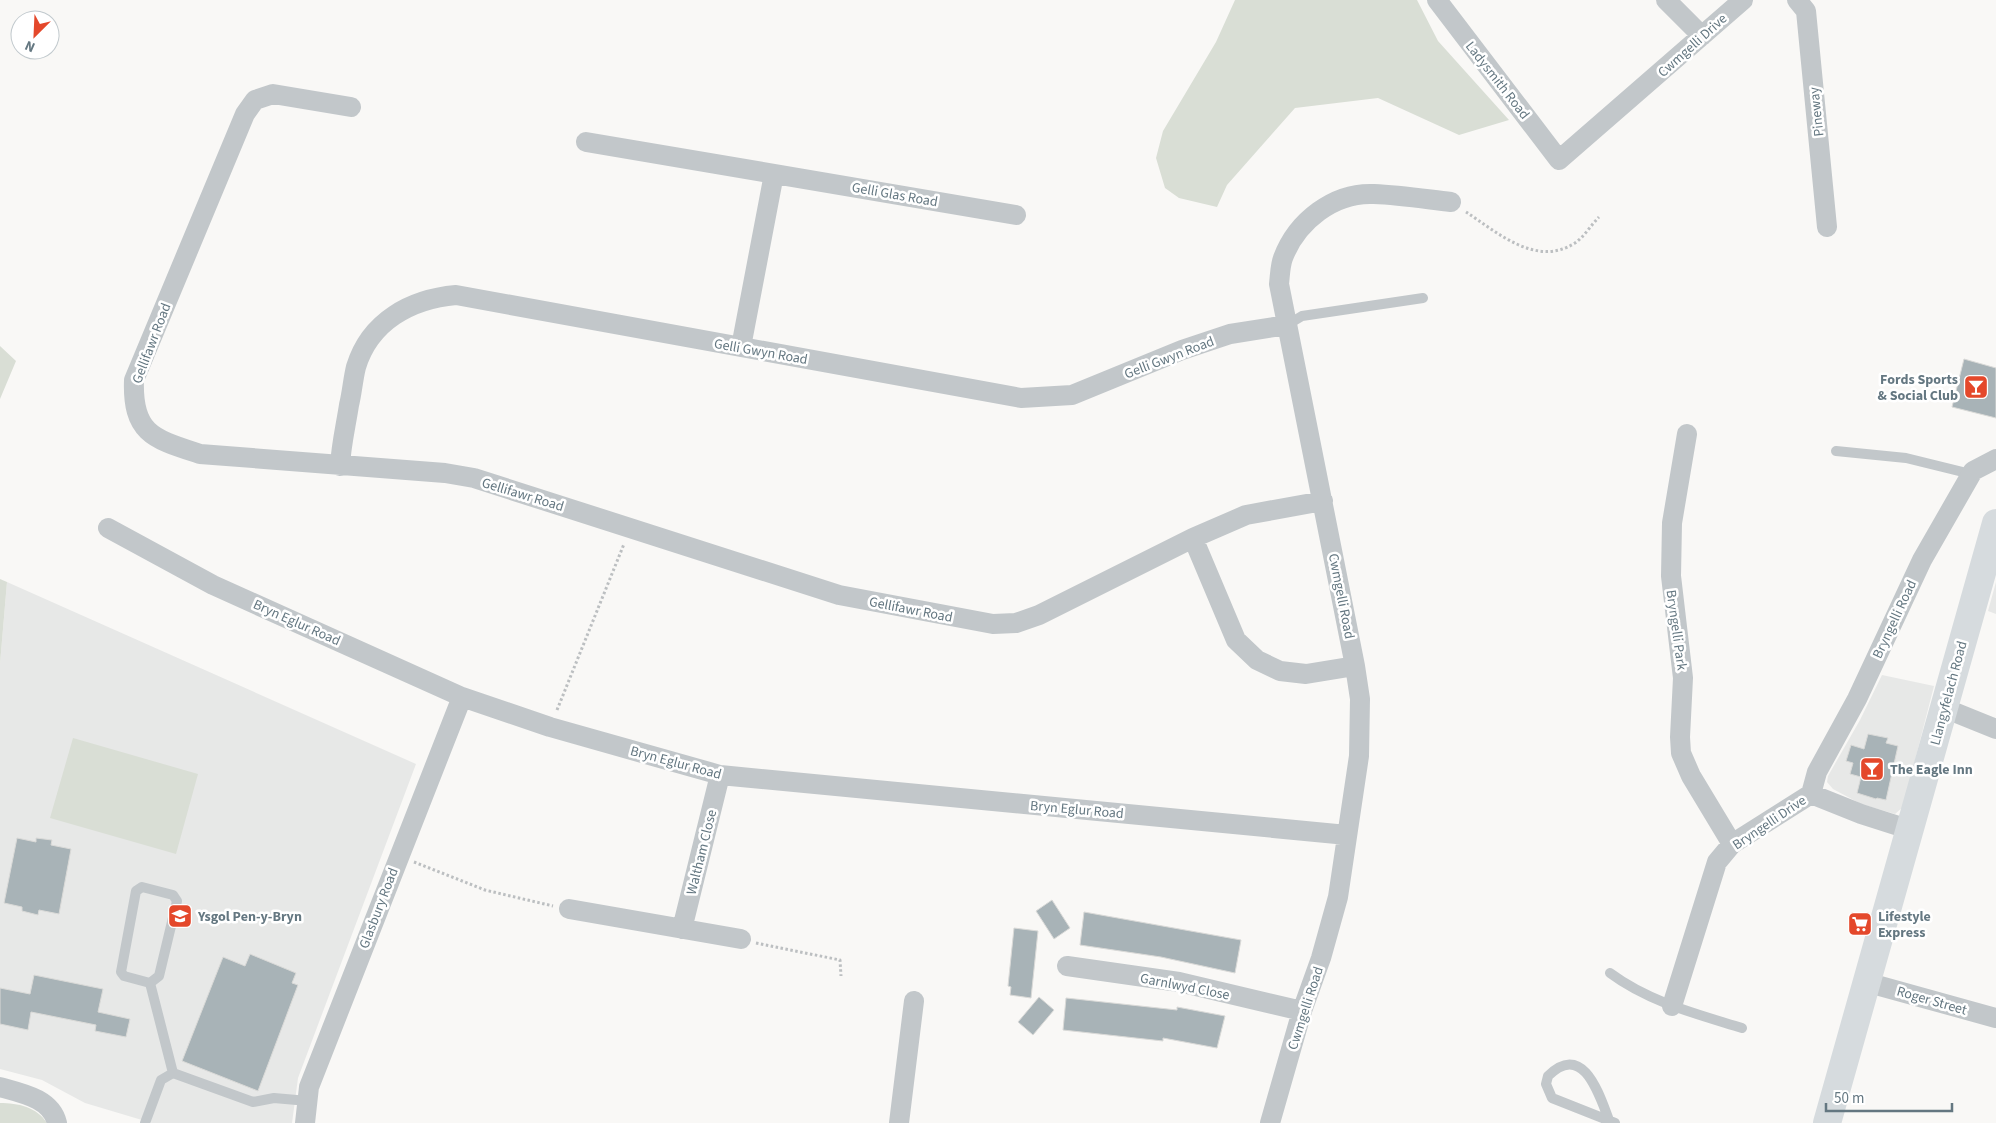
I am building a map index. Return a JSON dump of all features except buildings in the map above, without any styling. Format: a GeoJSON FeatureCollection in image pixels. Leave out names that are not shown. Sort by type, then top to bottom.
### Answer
{"type":"FeatureCollection","features":[{"type":"Feature","properties":{"kind":"main road","name":"Llangyfelach Road"},"geometry":{"type":"LineString","coordinates":[[1827,1123],[1996,523]]}},
{"type":"Feature","properties":{"kind":"street","name":"Ladysmith Road"},"geometry":{"type":"LineString","coordinates":[[1437,0],[1559,160]]}},
{"type":"Feature","properties":{"kind":"street"},"geometry":{"type":"LineString","coordinates":[[1666,0],[1702,36]]}},
{"type":"Feature","properties":{"kind":"street","name":"Cwmgelli Drive"},"geometry":{"type":"LineString","coordinates":[[1559,160],[1744,0]]}},
{"type":"Feature","properties":{"kind":"street","name":"Pineway"},"geometry":{"type":"LineString","coordinates":[[1797,0],[1806,12],[1827,227]]}},
{"type":"Feature","properties":{"kind":"street","name":"Gellifawr Road"},"geometry":{"type":"LineString","coordinates":[[351,107],[273,94],[255,100],[245,114],[134,380],[133,402],[135,414],[154,436],[200,454],[445,473],[474,478],[839,595],[993,624],[1016,623],[1039,615],[1193,538],[1246,515],[1323,500]]}},
{"type":"Feature","properties":{"kind":"street","name":"Gelli Glas Road"},"geometry":{"type":"LineString","coordinates":[[586,142],[1016,215]]}},
{"type":"Feature","properties":{"kind":"street"},"geometry":{"type":"LineString","coordinates":[[741,347],[774,174]]}},
{"type":"Feature","properties":{"kind":"street","name":"Cwmgelli Road"},"geometry":{"type":"LineString","coordinates":[[1270,1123],[1302,1011],[1321,958],[1336,906],[1359,756],[1360,700],[1323,500],[1278,284],[1282,259],[1294,236],[1313,214],[1338,200],[1372,194],[1451,202]]}},
{"type":"Feature","properties":{"kind":"street","name":"Gelli Gwyn Road"},"geometry":{"type":"LineString","coordinates":[[340,466],[356,367],[364,348],[376,332],[393,316],[413,303],[432,297],[456,295],[1021,398],[1072,395],[1182,350],[1230,334],[1287,325]]}},
{"type":"Feature","properties":{"kind":"street","name":"Bryngelli Park"},"geometry":{"type":"LineString","coordinates":[[1687,434],[1672,523],[1671,567],[1672,594],[1684,678],[1680,737],[1681,753],[1691,776],[1732,844]]}},
{"type":"Feature","properties":{"kind":"street","name":"Bryngelli Road"},"geometry":{"type":"LineString","coordinates":[[1811,794],[1817,772],[1857,699],[1922,560],[1973,471],[1996,459]]}},
{"type":"Feature","properties":{"kind":"street","name":"Bryn Eglur Road"},"geometry":{"type":"LineString","coordinates":[[108,528],[213,585],[462,697],[550,727],[720,775],[1347,835]]}},
{"type":"Feature","properties":{"kind":"street"},"geometry":{"type":"LineString","coordinates":[[1193,538],[1236,640],[1257,660],[1280,671],[1306,674],[1355,666]]}},
{"type":"Feature","properties":{"kind":"street","name":"Glasbury Road"},"geometry":{"type":"LineString","coordinates":[[306,1123],[309,1087],[398,855],[462,697]]}},
{"type":"Feature","properties":{"kind":"street"},"geometry":{"type":"LineString","coordinates":[[1944,708],[1996,729]]}},
{"type":"Feature","properties":{"kind":"street","name":"Waltham Close"},"geometry":{"type":"LineString","coordinates":[[682,929],[720,775]]}},
{"type":"Feature","properties":{"kind":"street","name":"Bryngelli Drive"},"geometry":{"type":"LineString","coordinates":[[1672,1006],[1717,862],[1732,844],[1811,794],[1861,814],[1911,830]]}},
{"type":"Feature","properties":{"kind":"street"},"geometry":{"type":"LineString","coordinates":[[569,909],[741,940]]}},
{"type":"Feature","properties":{"kind":"street","name":"Garnlwyd Close"},"geometry":{"type":"LineString","coordinates":[[1067,966],[1179,982],[1302,1011]]}},
{"type":"Feature","properties":{"kind":"street","name":"Roger Street"},"geometry":{"type":"LineString","coordinates":[[1868,982],[1996,1018]]}},
{"type":"Feature","properties":{"kind":"street"},"geometry":{"type":"LineString","coordinates":[[899,1123],[914,1001]]}},
{"type":"Feature","properties":{"kind":"street"},"geometry":{"type":"LineString","coordinates":[[0,1087],[23,1093],[42,1102],[56,1118],[56,1123]]}},
{"type":"Feature","properties":{"kind":"lane"},"geometry":{"type":"LineString","coordinates":[[1287,325],[1302,316],[1424,298]]}},
{"type":"Feature","properties":{"kind":"lane"},"geometry":{"type":"LineString","coordinates":[[1836,451],[1906,458],[1971,474]]}},
{"type":"Feature","properties":{"kind":"lane"},"geometry":{"type":"LineString","coordinates":[[142,887],[173,895],[177,901],[159,976],[150,983],[124,976],[120,972],[136,891],[142,887]]}},
{"type":"Feature","properties":{"kind":"lane"},"geometry":{"type":"LineString","coordinates":[[1610,973],[1644,994],[1672,1006],[1742,1028]]}},
{"type":"Feature","properties":{"kind":"lane"},"geometry":{"type":"LineString","coordinates":[[150,983],[173,1073]]}},
{"type":"Feature","properties":{"kind":"lane"},"geometry":{"type":"LineString","coordinates":[[1575,1065],[1584,1070],[1593,1081],[1612,1121],[1582,1112],[1552,1098],[1546,1084],[1548,1076],[1563,1066],[1575,1065]]}},
{"type":"Feature","properties":{"kind":"lane"},"geometry":{"type":"LineString","coordinates":[[173,1073],[253,1102],[274,1098],[308,1101]]}},
{"type":"Feature","properties":{"kind":"lane"},"geometry":{"type":"LineString","coordinates":[[146,1123],[161,1080],[173,1073]]}},
{"type":"Feature","properties":{"kind":"path"},"geometry":{"type":"LineString","coordinates":[[1451,202],[1511,243],[1533,251],[1557,250],[1576,242],[1598,217]]}},
{"type":"Feature","properties":{"kind":"path"},"geometry":{"type":"LineString","coordinates":[[550,727],[631,528]]}},
{"type":"Feature","properties":{"kind":"path"},"geometry":{"type":"LineString","coordinates":[[398,855],[485,890],[569,909]]}},
{"type":"Feature","properties":{"kind":"path"},"geometry":{"type":"LineString","coordinates":[[741,940],[840,960],[841,976]]}},
{"type":"Feature","properties":{"kind":"shaded area"},"geometry":{"type":"Polygon","coordinates":[[[1235,0],[1417,0],[1438,41],[1509,120],[1459,135],[1378,98],[1295,108],[1227,185],[1217,207],[1179,198],[1165,188],[1156,158],[1163,131],[1216,42],[1235,0]]]}},
{"type":"Feature","properties":{"kind":"shaded area"},"geometry":{"type":"Polygon","coordinates":[[[0,346],[16,361],[0,399],[0,346]]]}},
{"type":"Feature","properties":{"kind":"shaded area"},"geometry":{"type":"Polygon","coordinates":[[[0,579],[7,582],[0,664],[0,579]]]}},
{"type":"Feature","properties":{"kind":"shaded area","name":"Ysgol Pen-y-Bryn"},"geometry":{"type":"Polygon","coordinates":[[[7,582],[416,764],[298,1078],[292,1123],[152,1123],[85,1103],[42,1080],[0,1069],[0,664],[7,582]]]}},
{"type":"Feature","properties":{"kind":"shaded area"},"geometry":{"type":"Polygon","coordinates":[[[1996,582],[1996,614],[1988,611],[1996,582]]]}},
{"type":"Feature","properties":{"kind":"shaded area"},"geometry":{"type":"Polygon","coordinates":[[[1882,675],[1934,686],[1903,807],[1895,814],[1861,804],[1833,789],[1827,782],[1828,776],[1860,720],[1882,675]]]}},
{"type":"Feature","properties":{"kind":"shaded area"},"geometry":{"type":"Polygon","coordinates":[[[73,738],[198,774],[176,854],[50,818],[73,738]]]}},
{"type":"Feature","properties":{"kind":"shaded area"},"geometry":{"type":"Polygon","coordinates":[[[0,1103],[26,1107],[38,1113],[47,1123],[0,1123],[0,1103]]]}},
{"type":"Feature","properties":{"kind":"place","name":"Fords Sports & Social Club"},"geometry":{"type":"Point","coordinates":[1976,387]}},
{"type":"Feature","properties":{"kind":"place","name":"The Eagle Inn"},"geometry":{"type":"Point","coordinates":[1872,769]}},
{"type":"Feature","properties":{"kind":"place","name":"Ysgol Pen-y-Bryn"},"geometry":{"type":"Point","coordinates":[180,916]}},
{"type":"Feature","properties":{"kind":"place","name":"Lifestyle Express"},"geometry":{"type":"Point","coordinates":[1860,924]}}]}
